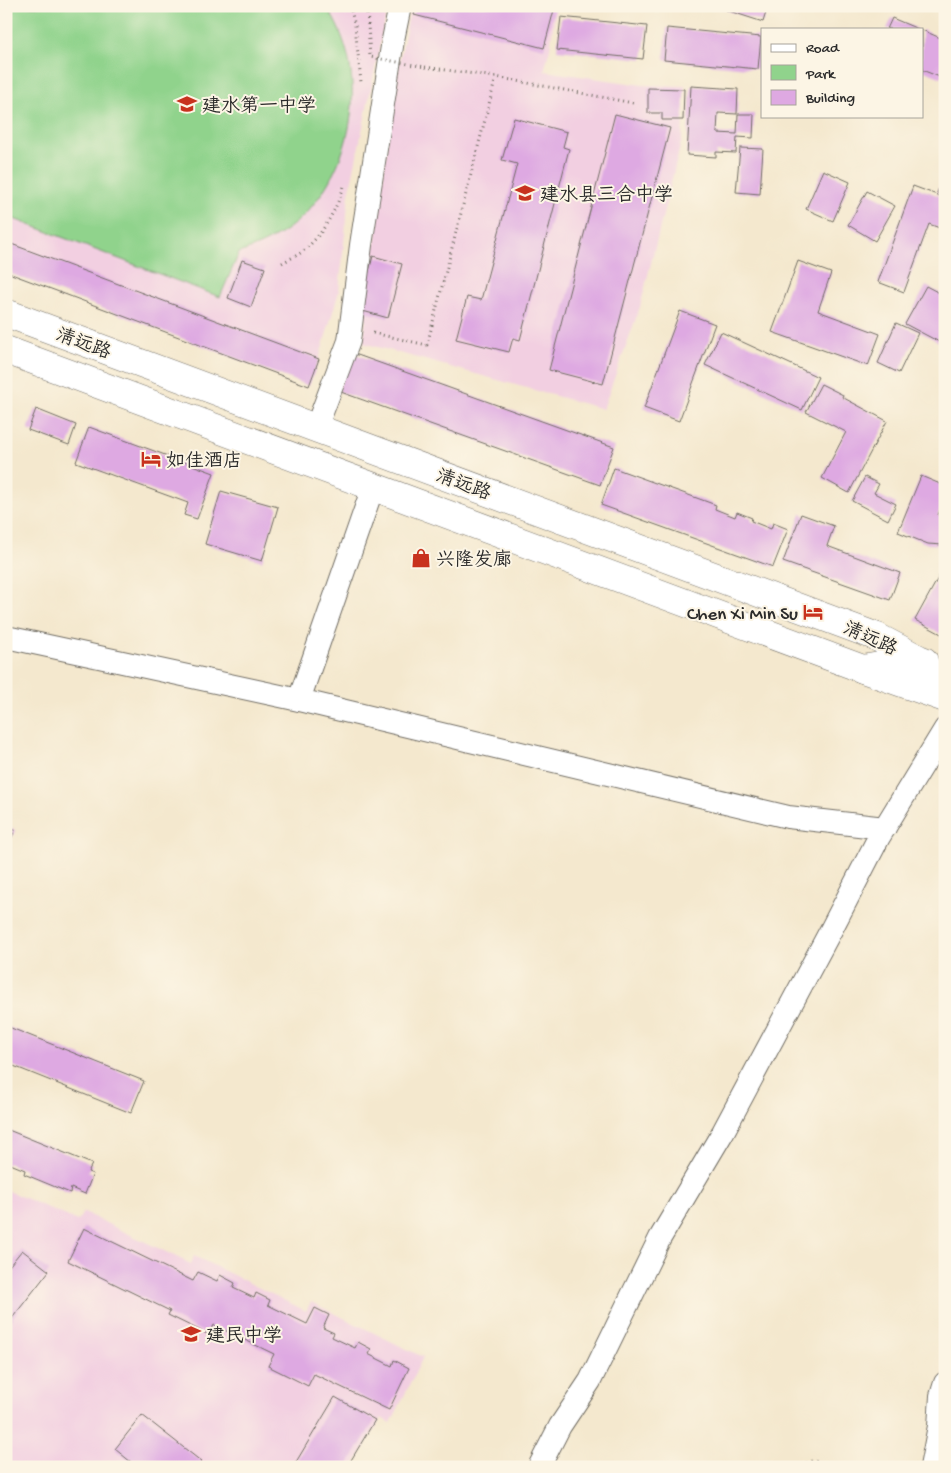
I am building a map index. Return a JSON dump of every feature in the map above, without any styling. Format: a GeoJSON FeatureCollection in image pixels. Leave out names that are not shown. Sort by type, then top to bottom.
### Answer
{"type":"FeatureCollection","features":[{"type":"Feature","properties":{"kind":"main road","name":"清远路"},"geometry":{"type":"LineString","coordinates":[[6,313],[875,636],[919,659],[945,687]]}},
{"type":"Feature","properties":{"kind":"main road","name":"清远路"},"geometry":{"type":"LineString","coordinates":[[6,350],[863,668],[919,659]]}},
{"type":"Feature","properties":{"kind":"main road"},"geometry":{"type":"LineString","coordinates":[[919,659],[945,668]]}},
{"type":"Feature","properties":{"kind":"main road"},"geometry":{"type":"LineString","coordinates":[[863,668],[945,698]]}},
{"type":"Feature","properties":{"kind":"street"},"geometry":{"type":"LineString","coordinates":[[316,428],[349,341],[362,235],[400,6]]}},
{"type":"Feature","properties":{"kind":"street"},"geometry":{"type":"LineString","coordinates":[[299,700],[373,487]]}},
{"type":"Feature","properties":{"kind":"street"},"geometry":{"type":"LineString","coordinates":[[6,637],[299,700],[788,817],[885,828]]}},
{"type":"Feature","properties":{"kind":"street"},"geometry":{"type":"LineString","coordinates":[[539,1467],[560,1426],[590,1381],[660,1238],[723,1132],[885,828],[945,730]]}},
{"type":"Feature","properties":{"kind":"street"},"geometry":{"type":"LineString","coordinates":[[931,1467],[939,1426],[941,1396],[945,1383]]}},
{"type":"Feature","properties":{"kind":"path"},"geometry":{"type":"LineString","coordinates":[[350,6],[355,26],[361,85]]}},
{"type":"Feature","properties":{"kind":"path"},"geometry":{"type":"LineString","coordinates":[[367,9],[370,57],[496,77],[633,103]]}},
{"type":"Feature","properties":{"kind":"path"},"geometry":{"type":"LineString","coordinates":[[351,328],[427,345],[496,77]]}},
{"type":"Feature","properties":{"kind":"path"},"geometry":{"type":"LineString","coordinates":[[282,263],[302,252],[318,236],[330,219],[345,183]]}},
{"type":"Feature","properties":{"kind":"path"},"geometry":{"type":"LineString","coordinates":[[797,1467],[814,1460],[833,1467]]}},
{"type":"Feature","properties":{"kind":"shaded area","name":"建水第一中学"},"geometry":{"type":"Polygon","coordinates":[[[6,6],[388,6],[349,194],[339,291],[319,359],[6,242],[6,6]]]}},
{"type":"Feature","properties":{"kind":"shaded area","name":"建水县三合中学"},"geometry":{"type":"Polygon","coordinates":[[[411,6],[556,6],[550,48],[544,71],[642,85],[685,86],[682,139],[640,307],[603,409],[363,343],[366,318],[355,315],[373,246],[375,246],[394,88],[411,6]]]}},
{"type":"Feature","properties":{"kind":"shaded area","name":"建民中学"},"geometry":{"type":"Polygon","coordinates":[[[6,1190],[78,1221],[83,1212],[191,1264],[194,1256],[306,1311],[311,1302],[423,1357],[391,1423],[381,1418],[353,1467],[6,1467],[6,1190]]]}},
{"type":"Feature","properties":{"kind":"green space","name":"建水第一中学"},"geometry":{"type":"Polygon","coordinates":[[[6,6],[326,6],[340,32],[349,60],[352,88],[351,118],[344,146],[334,173],[318,198],[299,220],[271,240],[239,253],[220,297],[6,216],[6,6]]]}},
{"type":"Feature","properties":{"kind":"building"},"geometry":{"type":"Polygon","coordinates":[[[416,6],[555,6],[544,48],[414,15],[416,6]]]}},
{"type":"Feature","properties":{"kind":"building"},"geometry":{"type":"Polygon","coordinates":[[[727,6],[768,6],[763,22],[726,10],[727,6]]]}},
{"type":"Feature","properties":{"kind":"building"},"geometry":{"type":"Polygon","coordinates":[[[561,17],[647,26],[643,59],[557,50],[561,17]]]}},
{"type":"Feature","properties":{"kind":"building"},"geometry":{"type":"Polygon","coordinates":[[[892,18],[916,28],[887,28],[892,18]]]}},
{"type":"Feature","properties":{"kind":"building"},"geometry":{"type":"Polygon","coordinates":[[[667,28],[761,37],[758,69],[664,60],[667,28]]]}},
{"type":"Feature","properties":{"kind":"building"},"geometry":{"type":"Polygon","coordinates":[[[924,31],[945,40],[945,79],[924,71],[924,31]]]}},
{"type":"Feature","properties":{"kind":"building"},"geometry":{"type":"Polygon","coordinates":[[[691,86],[738,89],[737,114],[718,113],[717,133],[737,134],[738,114],[754,114],[753,138],[737,137],[736,153],[716,152],[716,157],[687,155],[691,86]]]}},
{"type":"Feature","properties":{"kind":"building"},"geometry":{"type":"Polygon","coordinates":[[[648,88],[684,89],[683,120],[662,120],[662,113],[648,113],[648,88]]]}},
{"type":"Feature","properties":{"kind":"building"},"geometry":{"type":"Polygon","coordinates":[[[615,114],[670,128],[603,384],[549,370],[615,114]]]}},
{"type":"Feature","properties":{"kind":"building"},"geometry":{"type":"Polygon","coordinates":[[[514,118],[567,132],[563,147],[569,149],[520,340],[513,338],[509,352],[456,339],[467,297],[481,300],[517,164],[502,160],[514,118]]]}},
{"type":"Feature","properties":{"kind":"building"},"geometry":{"type":"Polygon","coordinates":[[[740,148],[763,149],[760,194],[736,192],[740,148]]]}},
{"type":"Feature","properties":{"kind":"building"},"geometry":{"type":"Polygon","coordinates":[[[823,170],[850,182],[833,221],[806,209],[823,170]]]}},
{"type":"Feature","properties":{"kind":"building"},"geometry":{"type":"Polygon","coordinates":[[[945,171],[945,196],[937,193],[945,171]]]}},
{"type":"Feature","properties":{"kind":"building"},"geometry":{"type":"Polygon","coordinates":[[[913,186],[945,198],[945,230],[929,224],[904,292],[878,282],[913,186]]]}},
{"type":"Feature","properties":{"kind":"building"},"geometry":{"type":"Polygon","coordinates":[[[867,191],[895,206],[875,241],[848,225],[867,191]]]}},
{"type":"Feature","properties":{"kind":"building"},"geometry":{"type":"Polygon","coordinates":[[[6,242],[319,359],[309,386],[6,272],[6,242]]]}},
{"type":"Feature","properties":{"kind":"building"},"geometry":{"type":"Polygon","coordinates":[[[373,256],[402,264],[388,318],[359,310],[373,256]]]}},
{"type":"Feature","properties":{"kind":"building"},"geometry":{"type":"Polygon","coordinates":[[[242,260],[265,268],[251,307],[228,298],[242,260]]]}},
{"type":"Feature","properties":{"kind":"building"},"geometry":{"type":"Polygon","coordinates":[[[798,261],[831,273],[818,311],[880,334],[868,366],[772,332],[798,261]]]}},
{"type":"Feature","properties":{"kind":"building"},"geometry":{"type":"Polygon","coordinates":[[[926,286],[945,296],[945,345],[905,324],[926,286]]]}},
{"type":"Feature","properties":{"kind":"building"},"geometry":{"type":"Polygon","coordinates":[[[680,311],[715,324],[679,421],[644,408],[680,311]]]}},
{"type":"Feature","properties":{"kind":"building"},"geometry":{"type":"Polygon","coordinates":[[[896,323],[918,333],[899,373],[878,363],[896,323]]]}},
{"type":"Feature","properties":{"kind":"building"},"geometry":{"type":"Polygon","coordinates":[[[721,332],[818,377],[802,410],[705,365],[721,332]]]}},
{"type":"Feature","properties":{"kind":"building"},"geometry":{"type":"Polygon","coordinates":[[[352,353],[614,447],[600,485],[338,391],[352,353]]]}},
{"type":"Feature","properties":{"kind":"building"},"geometry":{"type":"Polygon","coordinates":[[[821,384],[887,421],[849,493],[822,478],[846,432],[806,412],[821,384]]]}},
{"type":"Feature","properties":{"kind":"building"},"geometry":{"type":"Polygon","coordinates":[[[36,409],[76,425],[69,445],[28,430],[36,409]]]}},
{"type":"Feature","properties":{"kind":"building"},"geometry":{"type":"Polygon","coordinates":[[[89,427],[214,473],[197,519],[184,515],[188,503],[76,462],[89,427]]]}},
{"type":"Feature","properties":{"kind":"building"},"geometry":{"type":"Polygon","coordinates":[[[614,468],[716,505],[715,509],[735,517],[737,512],[752,518],[751,521],[771,529],[773,523],[788,529],[773,567],[601,505],[614,468]]]}},
{"type":"Feature","properties":{"kind":"building"},"geometry":{"type":"Polygon","coordinates":[[[921,476],[945,486],[945,503],[943,503],[938,515],[945,518],[943,545],[928,544],[898,532],[921,476]]]}},
{"type":"Feature","properties":{"kind":"building"},"geometry":{"type":"Polygon","coordinates":[[[865,477],[879,484],[874,493],[896,504],[888,520],[852,501],[865,477]]]}},
{"type":"Feature","properties":{"kind":"building"},"geometry":{"type":"Polygon","coordinates":[[[221,491],[278,507],[262,561],[205,544],[221,491]]]}},
{"type":"Feature","properties":{"kind":"building"},"geometry":{"type":"Polygon","coordinates":[[[801,514],[834,526],[827,546],[900,573],[890,600],[783,562],[801,514]]]}},
{"type":"Feature","properties":{"kind":"building"},"geometry":{"type":"Polygon","coordinates":[[[943,569],[945,569],[945,636],[915,620],[943,569]]]}},
{"type":"Feature","properties":{"kind":"building"},"geometry":{"type":"Polygon","coordinates":[[[6,827],[15,830],[6,851],[6,827]]]}},
{"type":"Feature","properties":{"kind":"building"},"geometry":{"type":"Polygon","coordinates":[[[6,1026],[144,1081],[131,1113],[6,1063],[6,1026]]]}},
{"type":"Feature","properties":{"kind":"building"},"geometry":{"type":"Polygon","coordinates":[[[6,1129],[92,1164],[88,1172],[93,1174],[85,1194],[71,1188],[70,1193],[24,1174],[25,1170],[8,1163],[6,1166],[6,1129]]]}},
{"type":"Feature","properties":{"kind":"building"},"geometry":{"type":"Polygon","coordinates":[[[84,1228],[193,1281],[198,1272],[217,1281],[220,1275],[235,1283],[233,1288],[254,1298],[256,1293],[270,1300],[268,1305],[307,1324],[315,1308],[329,1315],[323,1328],[334,1333],[332,1337],[355,1348],[358,1342],[371,1349],[368,1354],[392,1366],[394,1360],[409,1368],[389,1410],[314,1374],[308,1386],[268,1366],[274,1354],[214,1325],[209,1335],[168,1315],[170,1311],[68,1261],[84,1228]]]}},
{"type":"Feature","properties":{"kind":"building"},"geometry":{"type":"Polygon","coordinates":[[[22,1250],[49,1271],[6,1326],[6,1270],[22,1250]]]}},
{"type":"Feature","properties":{"kind":"building"},"geometry":{"type":"Polygon","coordinates":[[[335,1397],[375,1420],[347,1467],[293,1467],[335,1397]]]}},
{"type":"Feature","properties":{"kind":"building"},"geometry":{"type":"Polygon","coordinates":[[[142,1415],[202,1462],[199,1467],[137,1467],[115,1449],[142,1415]]]}},
{"type":"Feature","properties":{"kind":"place","name":"建水第一中学"},"geometry":{"type":"Point","coordinates":[187,104]}},
{"type":"Feature","properties":{"kind":"place","name":"建水县三合中学"},"geometry":{"type":"Point","coordinates":[525,193]}},
{"type":"Feature","properties":{"kind":"place","name":"如佳酒店"},"geometry":{"type":"Point","coordinates":[151,459]}},
{"type":"Feature","properties":{"kind":"place","name":"兴隆发廊"},"geometry":{"type":"Point","coordinates":[421,558]}},
{"type":"Feature","properties":{"kind":"place","name":"Chen Xi Min Su"},"geometry":{"type":"Point","coordinates":[813,612]}},
{"type":"Feature","properties":{"kind":"place","name":"建民中学"},"geometry":{"type":"Point","coordinates":[191,1334]}}]}
